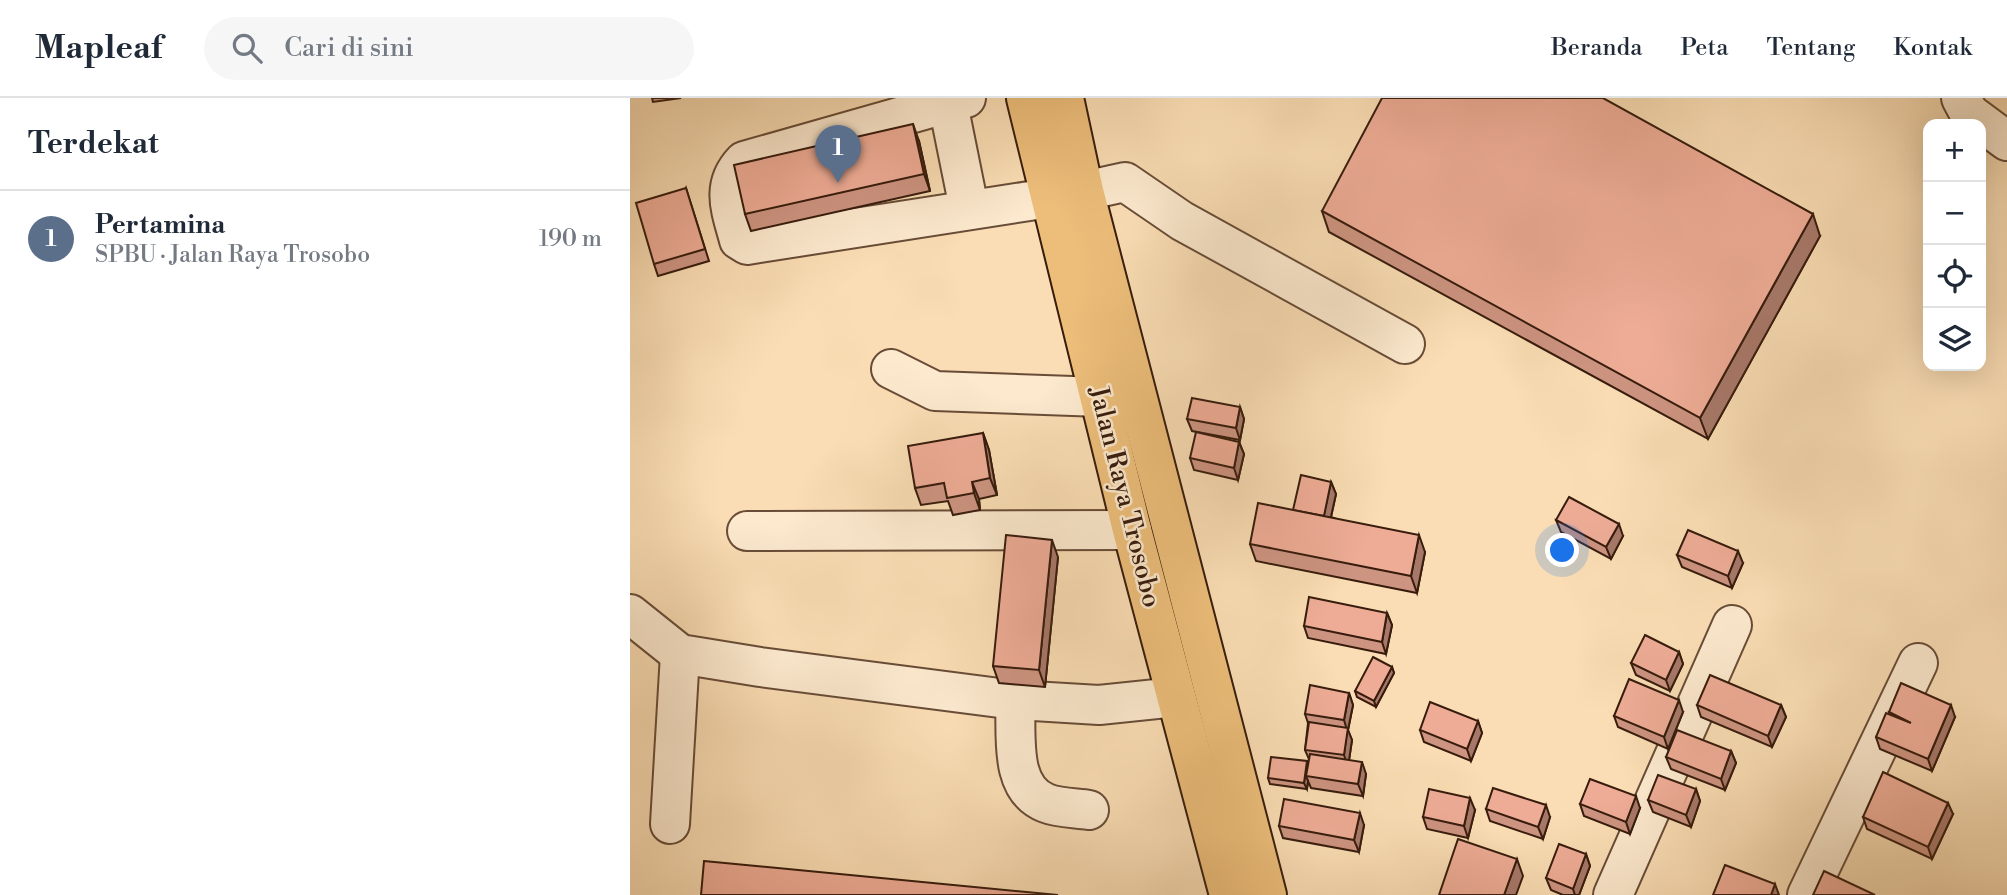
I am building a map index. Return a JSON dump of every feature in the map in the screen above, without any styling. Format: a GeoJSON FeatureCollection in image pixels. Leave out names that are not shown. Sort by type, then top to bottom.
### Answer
{"type":"FeatureCollection","features":[{"type":"Feature","properties":{"kind":"highway","name":"Jalan Raya Trosobo"},"geometry":{"type":"LineString","coordinates":[[1026,98],[1067,194],[1267,895]]}},
{"type":"Feature","properties":{"kind":"highway","name":"Jalan Raya Trosobo"},"geometry":{"type":"LineString","coordinates":[[1064,98],[1067,194],[1101,397],[1132,530],[1229,895]]}},
{"type":"Feature","properties":{"kind":"street"},"geometry":{"type":"LineString","coordinates":[[1961,98],[1969,113],[2007,141]]}},
{"type":"Feature","properties":{"kind":"street"},"geometry":{"type":"LineString","coordinates":[[969,208],[957,101],[744,161],[736,169],[727,192],[739,240],[747,245],[1067,194],[1125,181],[1182,221],[1405,344]]}},
{"type":"Feature","properties":{"kind":"street"},"geometry":{"type":"LineString","coordinates":[[891,369],[935,391],[1101,397]]}},
{"type":"Feature","properties":{"kind":"street"},"geometry":{"type":"LineString","coordinates":[[747,531],[1132,530]]}},
{"type":"Feature","properties":{"kind":"street"},"geometry":{"type":"LineString","coordinates":[[630,614],[680,654],[1015,700],[1100,705],[1176,697]]}},
{"type":"Feature","properties":{"kind":"street"},"geometry":{"type":"LineString","coordinates":[[1613,895],[1732,625]]}},
{"type":"Feature","properties":{"kind":"street"},"geometry":{"type":"LineString","coordinates":[[670,824],[680,654]]}},
{"type":"Feature","properties":{"kind":"street"},"geometry":{"type":"LineString","coordinates":[[1807,895],[1918,663]]}},
{"type":"Feature","properties":{"kind":"street"},"geometry":{"type":"LineString","coordinates":[[1015,700],[1021,781],[1031,794],[1047,804],[1089,810]]}},
{"type":"Feature","properties":{"kind":"building"},"geometry":{"type":"Polygon","coordinates":[[[1382,98],[1603,98],[1813,214],[1700,418],[1322,211],[1382,98]]]}},
{"type":"Feature","properties":{"kind":"building"},"geometry":{"type":"Polygon","coordinates":[[[913,124],[924,174],[745,214],[734,165],[913,124]]]}},
{"type":"Feature","properties":{"kind":"building"},"geometry":{"type":"Polygon","coordinates":[[[686,188],[705,249],[654,264],[636,203],[686,188]]]}},
{"type":"Feature","properties":{"kind":"building"},"geometry":{"type":"Polygon","coordinates":[[[1192,398],[1240,407],[1236,428],[1187,419],[1192,398]]]}},
{"type":"Feature","properties":{"kind":"building"},"geometry":{"type":"Polygon","coordinates":[[[1196,432],[1239,442],[1234,468],[1190,458],[1196,432]]]}},
{"type":"Feature","properties":{"kind":"building"},"geometry":{"type":"Polygon","coordinates":[[[983,433],[990,478],[972,482],[974,493],[947,498],[944,483],[915,488],[908,446],[983,433]]]}},
{"type":"Feature","properties":{"kind":"building"},"geometry":{"type":"Polygon","coordinates":[[[1301,475],[1331,482],[1324,516],[1293,510],[1301,475]]]}},
{"type":"Feature","properties":{"kind":"building"},"geometry":{"type":"Polygon","coordinates":[[[1569,497],[1619,524],[1606,547],[1556,520],[1569,497]]]}},
{"type":"Feature","properties":{"kind":"building"},"geometry":{"type":"Polygon","coordinates":[[[1258,503],[1419,535],[1411,576],[1250,544],[1258,503]]]}},
{"type":"Feature","properties":{"kind":"building"},"geometry":{"type":"Polygon","coordinates":[[[1688,530],[1738,551],[1728,576],[1677,555],[1688,530]]]}},
{"type":"Feature","properties":{"kind":"building"},"geometry":{"type":"Polygon","coordinates":[[[1006,535],[1052,540],[1039,670],[993,666],[1006,535]]]}},
{"type":"Feature","properties":{"kind":"building"},"geometry":{"type":"Polygon","coordinates":[[[1309,597],[1387,613],[1382,642],[1304,626],[1309,597]]]}},
{"type":"Feature","properties":{"kind":"building"},"geometry":{"type":"Polygon","coordinates":[[[1645,635],[1679,652],[1666,680],[1631,663],[1645,635]]]}},
{"type":"Feature","properties":{"kind":"building"},"geometry":{"type":"Polygon","coordinates":[[[1373,657],[1392,667],[1374,701],[1355,691],[1373,657]]]}},
{"type":"Feature","properties":{"kind":"building"},"geometry":{"type":"Polygon","coordinates":[[[1710,675],[1781,705],[1768,736],[1697,705],[1710,675]]]}},
{"type":"Feature","properties":{"kind":"building"},"geometry":{"type":"Polygon","coordinates":[[[1629,679],[1679,700],[1664,737],[1614,716],[1629,679]]]}},
{"type":"Feature","properties":{"kind":"building"},"geometry":{"type":"Polygon","coordinates":[[[1901,683],[1951,705],[1928,759],[1876,737],[1886,713],[1911,723],[1889,712],[1901,683]]]}},
{"type":"Feature","properties":{"kind":"building"},"geometry":{"type":"Polygon","coordinates":[[[1310,685],[1349,693],[1344,720],[1305,714],[1310,685]]]}},
{"type":"Feature","properties":{"kind":"building"},"geometry":{"type":"Polygon","coordinates":[[[1430,702],[1478,721],[1467,749],[1420,730],[1430,702]]]}},
{"type":"Feature","properties":{"kind":"building"},"geometry":{"type":"Polygon","coordinates":[[[1309,722],[1348,728],[1344,755],[1305,750],[1309,722]]]}},
{"type":"Feature","properties":{"kind":"building"},"geometry":{"type":"Polygon","coordinates":[[[1677,730],[1731,751],[1721,779],[1666,757],[1677,730]]]}},
{"type":"Feature","properties":{"kind":"building"},"geometry":{"type":"Polygon","coordinates":[[[1310,754],[1362,762],[1358,784],[1306,776],[1310,754]]]}},
{"type":"Feature","properties":{"kind":"building"},"geometry":{"type":"Polygon","coordinates":[[[1271,757],[1307,761],[1304,783],[1268,778],[1271,757]]]}},
{"type":"Feature","properties":{"kind":"building"},"geometry":{"type":"Polygon","coordinates":[[[1883,772],[1948,803],[1928,847],[1863,817],[1883,772]]]}},
{"type":"Feature","properties":{"kind":"building"},"geometry":{"type":"Polygon","coordinates":[[[1658,775],[1696,789],[1686,815],[1648,800],[1658,775]]]}},
{"type":"Feature","properties":{"kind":"building"},"geometry":{"type":"Polygon","coordinates":[[[1590,779],[1636,796],[1626,822],[1580,804],[1590,779]]]}},
{"type":"Feature","properties":{"kind":"building"},"geometry":{"type":"Polygon","coordinates":[[[1493,788],[1546,805],[1538,827],[1486,809],[1493,788]]]}},
{"type":"Feature","properties":{"kind":"building"},"geometry":{"type":"Polygon","coordinates":[[[1429,789],[1470,798],[1464,826],[1423,817],[1429,789]]]}},
{"type":"Feature","properties":{"kind":"building"},"geometry":{"type":"Polygon","coordinates":[[[1284,799],[1360,813],[1354,840],[1279,826],[1284,799]]]}},
{"type":"Feature","properties":{"kind":"building"},"geometry":{"type":"Polygon","coordinates":[[[1458,839],[1517,859],[1504,895],[1439,895],[1458,839]]]}},
{"type":"Feature","properties":{"kind":"building"},"geometry":{"type":"Polygon","coordinates":[[[1559,844],[1586,854],[1573,889],[1546,878],[1559,844]]]}},
{"type":"Feature","properties":{"kind":"building"},"geometry":{"type":"Polygon","coordinates":[[[704,861],[1058,895],[701,895],[704,861]]]}},
{"type":"Feature","properties":{"kind":"building"},"geometry":{"type":"Polygon","coordinates":[[[1725,865],[1775,884],[1771,895],[1713,895],[1725,865]]]}},
{"type":"Feature","properties":{"kind":"building"},"geometry":{"type":"Polygon","coordinates":[[[1824,871],[1875,895],[1813,895],[1824,871]]]}},
{"type":"Feature","properties":{"kind":"place","name":"Pertamina"},"geometry":{"type":"Point","coordinates":[838,183]}}]}
